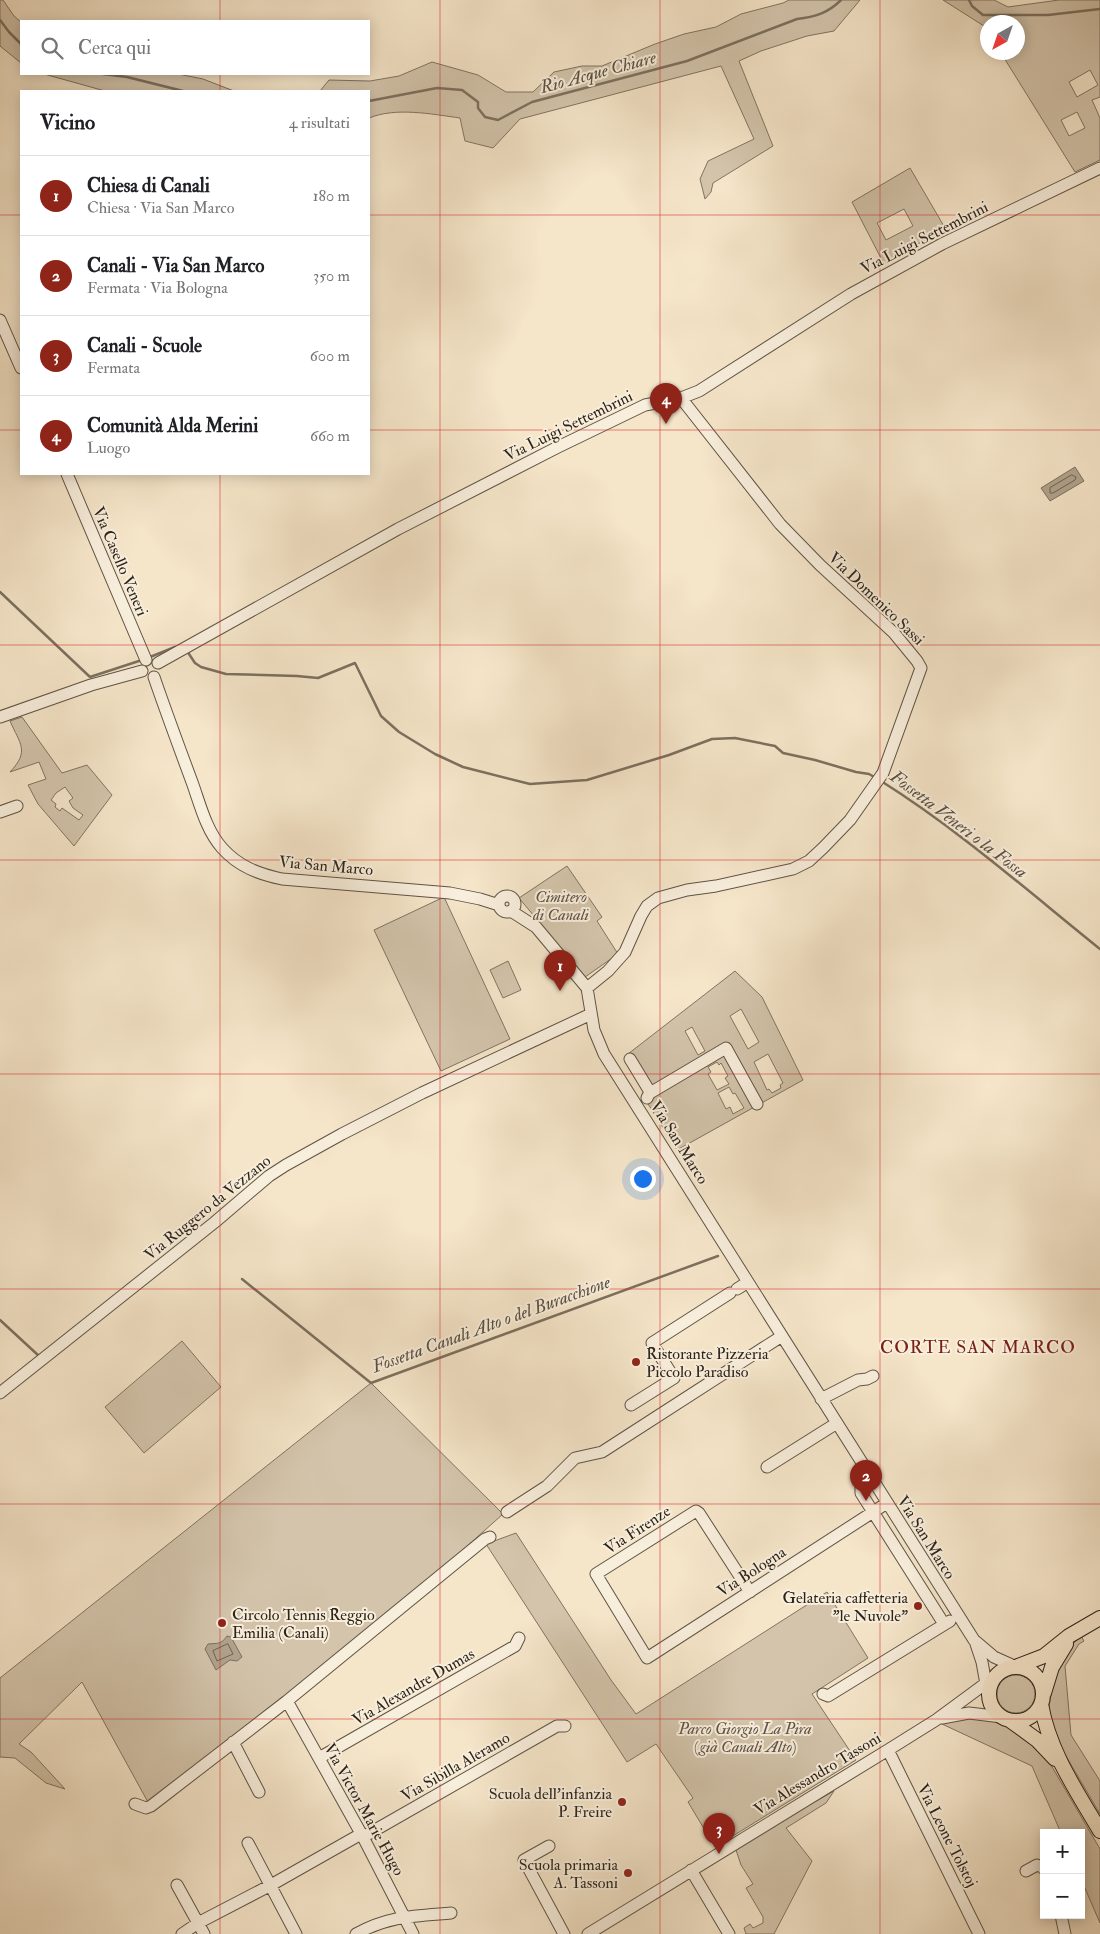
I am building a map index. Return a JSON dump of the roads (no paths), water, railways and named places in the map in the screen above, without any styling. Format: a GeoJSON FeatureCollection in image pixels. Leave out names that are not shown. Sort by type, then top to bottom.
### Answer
{"type":"FeatureCollection","features":[{"type":"Feature","properties":{"kind":"main road"},"geometry":{"type":"LineString","coordinates":[[1063,1769],[1037,1740],[992,1708],[989,1685],[1002,1670],[1044,1656],[1064,1640],[1100,1618]]}},
{"type":"Feature","properties":{"kind":"main road"},"geometry":{"type":"LineString","coordinates":[[1006,1719],[1018,1721],[1032,1716],[1042,1700],[1055,1661],[1075,1633]]}},
{"type":"Feature","properties":{"kind":"main road"},"geometry":{"type":"LineString","coordinates":[[1016,1666],[1028,1670],[1037,1676],[1042,1685],[1046,1729],[1063,1769],[1100,1830]]}},
{"type":"Feature","properties":{"kind":"street","name":"Via Luigi Settembrini"},"geometry":{"type":"LineString","coordinates":[[158,663],[398,529],[564,444],[645,405],[681,398],[706,386],[851,294],[942,244],[1100,168]]}},
{"type":"Feature","properties":{"kind":"street"},"geometry":{"type":"LineString","coordinates":[[0,320],[20,366]]}},
{"type":"Feature","properties":{"kind":"street","name":"Via Domenico Sassi"},"geometry":{"type":"LineString","coordinates":[[587,988],[608,971],[625,952],[641,916],[648,906],[658,898],[687,890],[716,886],[793,869],[808,861],[823,848],[850,820],[883,773],[921,668],[894,634],[807,553],[780,524],[681,398]]}},
{"type":"Feature","properties":{"kind":"street","name":"Via Casello Veneri"},"geometry":{"type":"LineString","coordinates":[[67,475],[145,658]]}},
{"type":"Feature","properties":{"kind":"street"},"geometry":{"type":"LineString","coordinates":[[145,658],[154,659],[158,663],[160,671],[154,677],[148,677],[142,671],[145,658]]}},
{"type":"Feature","properties":{"kind":"street"},"geometry":{"type":"LineString","coordinates":[[0,717],[91,685],[142,671]]}},
{"type":"Feature","properties":{"kind":"street","name":"Via San Marco"},"geometry":{"type":"LineString","coordinates":[[154,677],[206,822],[221,847],[249,870],[265,876],[282,879],[450,893],[500,902],[503,912],[513,907],[527,915],[587,988],[599,1045],[974,1640],[989,1685]]}},
{"type":"Feature","properties":{"kind":"street"},"geometry":{"type":"LineString","coordinates":[[0,812],[17,806]]}},
{"type":"Feature","properties":{"kind":"street","name":"Via Ruggero da Vezzano"},"geometry":{"type":"LineString","coordinates":[[0,1393],[215,1222],[269,1176],[286,1165],[422,1093],[591,1014]]}},
{"type":"Feature","properties":{"kind":"street"},"geometry":{"type":"LineString","coordinates":[[637,1105],[650,1093],[726,1048],[756,1104]]}},
{"type":"Feature","properties":{"kind":"street"},"geometry":{"type":"LineString","coordinates":[[630,1059],[650,1093]]}},
{"type":"Feature","properties":{"kind":"street"},"geometry":{"type":"LineString","coordinates":[[631,1405],[674,1378],[652,1342],[748,1282]]}},
{"type":"Feature","properties":{"kind":"street"},"geometry":{"type":"LineString","coordinates":[[507,1512],[547,1486],[575,1458],[602,1452],[782,1336]]}},
{"type":"Feature","properties":{"kind":"street"},"geometry":{"type":"LineString","coordinates":[[821,1399],[858,1380],[873,1376]]}},
{"type":"Feature","properties":{"kind":"street"},"geometry":{"type":"LineString","coordinates":[[767,1467],[837,1423]]}},
{"type":"Feature","properties":{"kind":"street"},"geometry":{"type":"LineString","coordinates":[[873,1481],[863,1485],[860,1491],[944,1624]]}},
{"type":"Feature","properties":{"kind":"street","name":"Via Bologna"},"geometry":{"type":"LineString","coordinates":[[647,1658],[887,1503]]}},
{"type":"Feature","properties":{"kind":"street","name":"Via Firenze"},"geometry":{"type":"LineString","coordinates":[[647,1658],[596,1574],[696,1511],[750,1592]]}},
{"type":"Feature","properties":{"kind":"street"},"geometry":{"type":"LineString","coordinates":[[135,1804],[146,1808],[152,1806],[287,1701],[490,1537]]}},
{"type":"Feature","properties":{"kind":"street"},"geometry":{"type":"LineString","coordinates":[[823,1694],[828,1696],[958,1616]]}},
{"type":"Feature","properties":{"kind":"street","name":"Via Alexandre Dumas"},"geometry":{"type":"LineString","coordinates":[[319,1758],[515,1646],[519,1638]]}},
{"type":"Feature","properties":{"kind":"street","name":"Via San Marco"},"geometry":{"type":"LineString","coordinates":[[974,1640],[994,1657],[1016,1666]]}},
{"type":"Feature","properties":{"kind":"street","name":"Via Alessandro Tassoni"},"geometry":{"type":"LineString","coordinates":[[588,1934],[888,1750],[989,1685]]}},
{"type":"Feature","properties":{"kind":"street","name":"Via Victor Marie Hugo"},"geometry":{"type":"LineString","coordinates":[[287,1701],[362,1836],[413,1934]]}},
{"type":"Feature","properties":{"kind":"street","name":"Via Alessandro Tassoni"},"geometry":{"type":"LineString","coordinates":[[936,1720],[955,1714],[969,1713],[1006,1719]]}},
{"type":"Feature","properties":{"kind":"street","name":"Via Sibilla Aleramo"},"geometry":{"type":"LineString","coordinates":[[182,1934],[198,1923],[271,1886],[557,1726],[565,1726]]}},
{"type":"Feature","properties":{"kind":"street"},"geometry":{"type":"LineString","coordinates":[[232,1742],[259,1792]]}},
{"type":"Feature","properties":{"kind":"street","name":"Via Leone Tolstoj"},"geometry":{"type":"LineString","coordinates":[[888,1750],[979,1934]]}},
{"type":"Feature","properties":{"kind":"street"},"geometry":{"type":"LineString","coordinates":[[248,1842],[296,1934]]}},
{"type":"Feature","properties":{"kind":"street"},"geometry":{"type":"LineString","coordinates":[[549,1846],[524,1860],[564,1934]]}},
{"type":"Feature","properties":{"kind":"street"},"geometry":{"type":"LineString","coordinates":[[1026,1870],[1037,1865],[1040,1866]]}},
{"type":"Feature","properties":{"kind":"street"},"geometry":{"type":"LineString","coordinates":[[691,1870],[729,1934]]}},
{"type":"Feature","properties":{"kind":"street"},"geometry":{"type":"LineString","coordinates":[[177,1885],[204,1934]]}},
{"type":"Feature","properties":{"kind":"street"},"geometry":{"type":"LineString","coordinates":[[356,1934],[374,1924],[404,1916],[450,1913]]}},
{"type":"Feature","properties":{"kind":"street"},"geometry":{"type":"LineString","coordinates":[[1062,1919],[1065,1934]]}},
{"type":"Feature","properties":{"kind":"water"},"geometry":{"type":"Polygon","coordinates":[[[1075,467],[1084,481],[1050,501],[1041,488],[1075,467]]]}},
{"type":"Feature","properties":{"kind":"water"},"geometry":{"type":"Polygon","coordinates":[[[227,1636],[231,1637],[242,1657],[237,1661],[230,1660],[216,1670],[205,1649],[208,1644],[221,1642],[227,1636]]]}},
{"type":"Feature","properties":{"kind":"waterway","name":"Rio Acque Chiare"},"geometry":{"type":"LineString","coordinates":[[370,101],[437,88],[462,90],[478,102],[478,108],[485,117],[498,120],[532,102],[687,61],[797,19],[821,14],[841,0]]}},
{"type":"Feature","properties":{"kind":"waterway","name":"Rio Acque Chiare"},"geometry":{"type":"LineString","coordinates":[[969,0],[972,6],[983,15],[1048,15],[1100,9]]}},
{"type":"Feature","properties":{"kind":"waterway","name":"Rio Acque Chiare"},"geometry":{"type":"LineString","coordinates":[[0,20],[20,43]]}},
{"type":"Feature","properties":{"kind":"waterway","name":"Rio Acque Chiare"},"geometry":{"type":"LineString","coordinates":[[111,75],[179,90]]}},
{"type":"Feature","properties":{"kind":"waterway","name":"Fossetta Veneri o la Fossa"},"geometry":{"type":"LineString","coordinates":[[0,592],[90,677],[142,660]]}},
{"type":"Feature","properties":{"kind":"waterway","name":"Fossetta Veneri o la Fossa"},"geometry":{"type":"LineString","coordinates":[[150,657],[175,647]]}},
{"type":"Feature","properties":{"kind":"waterway","name":"Fossetta Veneri o la Fossa"},"geometry":{"type":"LineString","coordinates":[[187,651],[195,663],[201,667],[226,674],[318,678],[355,663],[381,716],[399,732],[435,754],[463,767],[530,784],[587,780],[669,755],[712,739],[735,738],[775,746],[783,753],[869,774],[876,778]]}},
{"type":"Feature","properties":{"kind":"waterway","name":"Fossetta Veneri o la Fossa"},"geometry":{"type":"LineString","coordinates":[[881,781],[966,841],[1100,949]]}},
{"type":"Feature","properties":{"kind":"waterway","name":"Fossetta Canali Alto o del Buracchione"},"geometry":{"type":"LineString","coordinates":[[242,1279],[371,1383],[718,1256]]}},
{"type":"Feature","properties":{"kind":"waterway","name":"Fossetta Canali Alto o del Buracchione"},"geometry":{"type":"LineString","coordinates":[[0,1320],[39,1356]]}},
{"type":"Feature","properties":{"kind":"place","name":"Comunità Alda Merini"},"geometry":{"type":"Point","coordinates":[666,424]}},
{"type":"Feature","properties":{"kind":"place","name":"Chiesa di Canali"},"geometry":{"type":"Point","coordinates":[560,991]}},
{"type":"Feature","properties":{"kind":"place","name":"Ristorante Pizzeria Piccolo Paradiso"},"geometry":{"type":"Point","coordinates":[636,1362]}},
{"type":"Feature","properties":{"kind":"place","name":"Canali - Via San Marco"},"geometry":{"type":"Point","coordinates":[866,1501]}},
{"type":"Feature","properties":{"kind":"place","name":"Gelateria caffetteria \"le Nuvole\""},"geometry":{"type":"Point","coordinates":[918,1606]}},
{"type":"Feature","properties":{"kind":"place","name":"Circolo Tennis Reggio Emilia (Canali)"},"geometry":{"type":"Point","coordinates":[222,1623]}},
{"type":"Feature","properties":{"kind":"place","name":"Scuola dell'infanzia P. Freire"},"geometry":{"type":"Point","coordinates":[622,1802]}},
{"type":"Feature","properties":{"kind":"place","name":"Canali - Scuole"},"geometry":{"type":"Point","coordinates":[719,1854]}},
{"type":"Feature","properties":{"kind":"place","name":"Scuola primaria A. Tassoni"},"geometry":{"type":"Point","coordinates":[628,1873]}},
{"type":"Feature","properties":{"kind":"district","name":"CORTE SAN MARCO"},"geometry":{"type":"Point","coordinates":[978,1347]}},
{"type":"Feature","properties":{"kind":"park label","name":"Cimitero di Canali"},"geometry":{"type":"Point","coordinates":[561,905]}},
{"type":"Feature","properties":{"kind":"park label","name":"Parco Giorgio La Pira (già Canali Alto)"},"geometry":{"type":"Point","coordinates":[745,1737]}}]}
